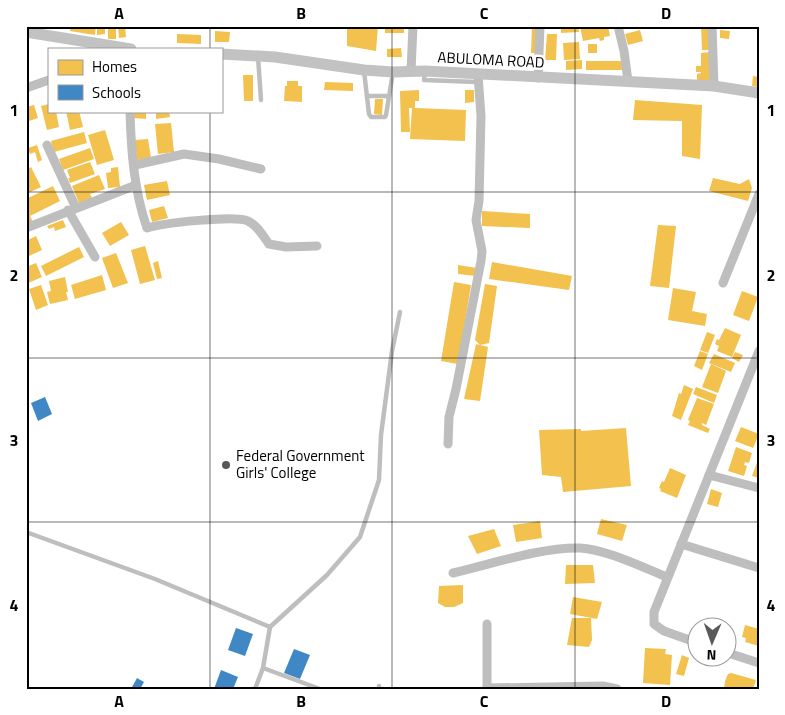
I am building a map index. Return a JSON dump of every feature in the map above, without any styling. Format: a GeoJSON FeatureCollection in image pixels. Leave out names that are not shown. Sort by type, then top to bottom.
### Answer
{"type":"FeatureCollection","features":[{"type":"Feature","properties":{"kind":"street"},"geometry":{"type":"LineString","coordinates":[[411,71],[413,26]]}},
{"type":"Feature","properties":{"kind":"street"},"geometry":{"type":"LineString","coordinates":[[538,78],[540,26]]}},
{"type":"Feature","properties":{"kind":"street"},"geometry":{"type":"LineString","coordinates":[[618,26],[628,81]]}},
{"type":"Feature","properties":{"kind":"street"},"geometry":{"type":"LineString","coordinates":[[712,26],[714,86]]}},
{"type":"Feature","properties":{"kind":"street"},"geometry":{"type":"LineString","coordinates":[[26,32],[125,48]]}},
{"type":"Feature","properties":{"kind":"street","name":"ABULOMA ROAD"},"geometry":{"type":"LineString","coordinates":[[222,54],[275,56],[364,70],[425,72],[477,79],[538,78],[628,81],[714,86],[759,93]]}},
{"type":"Feature","properties":{"kind":"street"},"geometry":{"type":"LineString","coordinates":[[448,444],[449,417],[482,250],[476,220],[481,116],[477,79]]}},
{"type":"Feature","properties":{"kind":"street"},"geometry":{"type":"LineString","coordinates":[[26,88],[48,80]]}},
{"type":"Feature","properties":{"kind":"street"},"geometry":{"type":"LineString","coordinates":[[130,112],[136,185],[141,209],[148,228],[160,224],[229,218],[246,220],[256,226],[269,244],[286,247],[317,246]]}},
{"type":"Feature","properties":{"kind":"street"},"geometry":{"type":"LineString","coordinates":[[47,145],[72,209],[95,257]]}},
{"type":"Feature","properties":{"kind":"street"},"geometry":{"type":"LineString","coordinates":[[134,165],[184,154],[219,159],[261,169]]}},
{"type":"Feature","properties":{"kind":"street"},"geometry":{"type":"LineString","coordinates":[[26,228],[136,185]]}},
{"type":"Feature","properties":{"kind":"street"},"geometry":{"type":"LineString","coordinates":[[723,283],[759,194]]}},
{"type":"Feature","properties":{"kind":"street"},"geometry":{"type":"LineString","coordinates":[[688,639],[664,631],[654,624],[654,612],[708,475],[755,370],[759,351]]}},
{"type":"Feature","properties":{"kind":"street"},"geometry":{"type":"LineString","coordinates":[[708,475],[759,488]]}},
{"type":"Feature","properties":{"kind":"street"},"geometry":{"type":"LineString","coordinates":[[682,544],[759,568]]}},
{"type":"Feature","properties":{"kind":"street"},"geometry":{"type":"LineString","coordinates":[[453,573],[552,550],[582,548],[612,555],[667,577]]}},
{"type":"Feature","properties":{"kind":"street"},"geometry":{"type":"LineString","coordinates":[[487,624],[486,688],[603,686],[617,689]]}},
{"type":"Feature","properties":{"kind":"street"},"geometry":{"type":"LineString","coordinates":[[738,656],[759,663]]}},
{"type":"Feature","properties":{"kind":"lane"},"geometry":{"type":"LineString","coordinates":[[258,56],[261,100]]}},
{"type":"Feature","properties":{"kind":"lane"},"geometry":{"type":"LineString","coordinates":[[364,70],[371,117],[381,118],[385,117],[393,72]]}},
{"type":"Feature","properties":{"kind":"lane"},"geometry":{"type":"LineString","coordinates":[[367,96],[389,96]]}},
{"type":"Feature","properties":{"kind":"lane"},"geometry":{"type":"LineString","coordinates":[[255,689],[263,668],[270,627],[327,575],[360,537],[379,480],[381,435],[392,351],[400,312]]}},
{"type":"Feature","properties":{"kind":"lane"},"geometry":{"type":"LineString","coordinates":[[26,532],[155,579],[270,627]]}},
{"type":"Feature","properties":{"kind":"lane"},"geometry":{"type":"LineString","coordinates":[[263,668],[320,689]]}},
{"type":"Feature","properties":{"kind":"building: Homes"},"geometry":{"type":"Polygon","coordinates":[[[71,26],[96,26],[95,35],[70,31],[71,26]]]}},
{"type":"Feature","properties":{"kind":"building: Homes"},"geometry":{"type":"Polygon","coordinates":[[[97,26],[105,26],[105,34],[97,35],[97,26]]]}},
{"type":"Feature","properties":{"kind":"building: Homes"},"geometry":{"type":"Polygon","coordinates":[[[108,26],[116,26],[116,39],[108,39],[108,26]]]}},
{"type":"Feature","properties":{"kind":"building: Homes"},"geometry":{"type":"Polygon","coordinates":[[[118,26],[125,26],[126,37],[119,38],[118,26]]]}},
{"type":"Feature","properties":{"kind":"building: Homes"},"geometry":{"type":"Polygon","coordinates":[[[347,26],[378,26],[376,51],[347,46],[347,26]]]}},
{"type":"Feature","properties":{"kind":"building: Homes"},"geometry":{"type":"Polygon","coordinates":[[[385,26],[404,26],[404,33],[385,33],[385,26]]]}},
{"type":"Feature","properties":{"kind":"building: Homes"},"geometry":{"type":"Polygon","coordinates":[[[532,26],[538,26],[537,53],[531,53],[532,26]]]}},
{"type":"Feature","properties":{"kind":"building: Homes"},"geometry":{"type":"Polygon","coordinates":[[[561,26],[578,26],[579,32],[561,33],[561,26]]]}},
{"type":"Feature","properties":{"kind":"building: Homes"},"geometry":{"type":"Polygon","coordinates":[[[580,26],[608,26],[610,36],[604,37],[604,40],[600,41],[599,38],[583,41],[580,26]]]}},
{"type":"Feature","properties":{"kind":"building: Homes"},"geometry":{"type":"Polygon","coordinates":[[[701,26],[711,26],[711,50],[702,50],[701,26]]]}},
{"type":"Feature","properties":{"kind":"building: Homes"},"geometry":{"type":"Polygon","coordinates":[[[640,30],[643,41],[628,45],[625,34],[640,30]]]}},
{"type":"Feature","properties":{"kind":"building: Homes"},"geometry":{"type":"Polygon","coordinates":[[[720,30],[730,31],[729,39],[720,38],[720,30]]]}},
{"type":"Feature","properties":{"kind":"building: Homes"},"geometry":{"type":"Polygon","coordinates":[[[215,31],[230,32],[229,42],[215,42],[215,31]]]}},
{"type":"Feature","properties":{"kind":"building: Homes"},"geometry":{"type":"Polygon","coordinates":[[[177,34],[201,35],[201,44],[177,43],[177,34]]]}},
{"type":"Feature","properties":{"kind":"building: Homes"},"geometry":{"type":"Polygon","coordinates":[[[547,34],[557,34],[556,60],[545,60],[547,34]]]}},
{"type":"Feature","properties":{"kind":"building: Homes"},"geometry":{"type":"Polygon","coordinates":[[[579,42],[580,59],[564,60],[563,43],[579,42]]]}},
{"type":"Feature","properties":{"kind":"building: Homes"},"geometry":{"type":"Polygon","coordinates":[[[588,44],[597,44],[597,53],[588,53],[588,44]]]}},
{"type":"Feature","properties":{"kind":"building: Homes"},"geometry":{"type":"Polygon","coordinates":[[[401,48],[402,57],[387,57],[387,49],[401,48]]]}},
{"type":"Feature","properties":{"kind":"building: Homes"},"geometry":{"type":"Polygon","coordinates":[[[711,52],[712,83],[702,83],[702,80],[697,80],[697,74],[701,72],[696,72],[696,66],[701,66],[701,53],[711,52]]]}},
{"type":"Feature","properties":{"kind":"building: Homes"},"geometry":{"type":"Polygon","coordinates":[[[582,60],[582,69],[566,70],[566,61],[582,60]]]}},
{"type":"Feature","properties":{"kind":"building: Homes"},"geometry":{"type":"Polygon","coordinates":[[[586,61],[623,61],[623,70],[586,70],[586,61]]]}},
{"type":"Feature","properties":{"kind":"building: Homes"},"geometry":{"type":"Polygon","coordinates":[[[243,75],[253,75],[253,101],[244,101],[243,75]]]}},
{"type":"Feature","properties":{"kind":"building: Homes"},"geometry":{"type":"Polygon","coordinates":[[[753,76],[759,77],[759,87],[752,86],[753,76]]]}},
{"type":"Feature","properties":{"kind":"building: Homes"},"geometry":{"type":"Polygon","coordinates":[[[287,81],[298,81],[298,86],[302,86],[302,102],[284,101],[287,81]]]}},
{"type":"Feature","properties":{"kind":"building: Homes"},"geometry":{"type":"Polygon","coordinates":[[[325,82],[353,83],[353,91],[324,90],[325,82]]]}},
{"type":"Feature","properties":{"kind":"building: Homes"},"geometry":{"type":"Polygon","coordinates":[[[419,90],[419,101],[415,101],[415,108],[466,110],[465,141],[410,139],[412,108],[409,108],[410,132],[401,132],[400,91],[419,90]]]}},
{"type":"Feature","properties":{"kind":"building: Homes"},"geometry":{"type":"Polygon","coordinates":[[[465,90],[474,90],[474,102],[465,103],[465,90]]]}},
{"type":"Feature","properties":{"kind":"building: Homes"},"geometry":{"type":"Polygon","coordinates":[[[375,99],[383,99],[382,115],[374,114],[375,99]]]}},
{"type":"Feature","properties":{"kind":"building: Homes"},"geometry":{"type":"Polygon","coordinates":[[[635,100],[702,105],[700,159],[682,156],[682,121],[633,120],[635,100]]]}},
{"type":"Feature","properties":{"kind":"building: Homes"},"geometry":{"type":"Polygon","coordinates":[[[48,104],[48,112],[56,112],[59,127],[47,130],[41,106],[48,104]]]}},
{"type":"Feature","properties":{"kind":"building: Homes"},"geometry":{"type":"Polygon","coordinates":[[[34,105],[38,118],[26,122],[26,107],[34,105]]]}},
{"type":"Feature","properties":{"kind":"building: Homes"},"geometry":{"type":"Polygon","coordinates":[[[66,112],[79,112],[83,127],[70,130],[66,112]]]}},
{"type":"Feature","properties":{"kind":"building: Homes"},"geometry":{"type":"Polygon","coordinates":[[[134,112],[146,112],[146,119],[134,118],[134,112]]]}},
{"type":"Feature","properties":{"kind":"building: Homes"},"geometry":{"type":"Polygon","coordinates":[[[156,112],[169,112],[170,117],[156,119],[156,112]]]}},
{"type":"Feature","properties":{"kind":"building: Homes"},"geometry":{"type":"Polygon","coordinates":[[[171,123],[174,152],[158,154],[155,124],[171,123]]]}},
{"type":"Feature","properties":{"kind":"building: Homes"},"geometry":{"type":"Polygon","coordinates":[[[105,130],[114,160],[97,165],[88,135],[105,130]]]}},
{"type":"Feature","properties":{"kind":"building: Homes"},"geometry":{"type":"Polygon","coordinates":[[[84,132],[87,143],[54,152],[51,141],[84,132]]]}},
{"type":"Feature","properties":{"kind":"building: Homes"},"geometry":{"type":"Polygon","coordinates":[[[148,139],[151,158],[137,160],[135,140],[148,139]]]}},
{"type":"Feature","properties":{"kind":"building: Homes"},"geometry":{"type":"Polygon","coordinates":[[[37,145],[42,160],[38,162],[35,152],[30,154],[28,148],[37,145]]]}},
{"type":"Feature","properties":{"kind":"building: Homes"},"geometry":{"type":"Polygon","coordinates":[[[90,148],[94,159],[63,170],[59,159],[90,148]]]}},
{"type":"Feature","properties":{"kind":"building: Homes"},"geometry":{"type":"Polygon","coordinates":[[[90,162],[95,174],[70,183],[67,170],[90,162]]]}},
{"type":"Feature","properties":{"kind":"building: Homes"},"geometry":{"type":"Polygon","coordinates":[[[31,167],[41,187],[26,194],[26,170],[31,167]]]}},
{"type":"Feature","properties":{"kind":"building: Homes"},"geometry":{"type":"Polygon","coordinates":[[[118,167],[120,187],[108,188],[106,173],[111,172],[111,168],[118,167]]]}},
{"type":"Feature","properties":{"kind":"building: Homes"},"geometry":{"type":"Polygon","coordinates":[[[99,175],[105,189],[90,194],[92,198],[79,203],[72,186],[99,175]]]}},
{"type":"Feature","properties":{"kind":"building: Homes"},"geometry":{"type":"Polygon","coordinates":[[[713,178],[740,184],[749,179],[752,188],[748,201],[709,191],[713,178]]]}},
{"type":"Feature","properties":{"kind":"building: Homes"},"geometry":{"type":"Polygon","coordinates":[[[167,181],[170,195],[147,200],[144,185],[167,181]]]}},
{"type":"Feature","properties":{"kind":"building: Homes"},"geometry":{"type":"Polygon","coordinates":[[[53,186],[60,201],[30,216],[33,222],[29,224],[26,219],[26,199],[53,186]]]}},
{"type":"Feature","properties":{"kind":"building: Homes"},"geometry":{"type":"Polygon","coordinates":[[[164,206],[168,218],[152,222],[149,210],[164,206]]]}},
{"type":"Feature","properties":{"kind":"building: Homes"},"geometry":{"type":"Polygon","coordinates":[[[482,211],[530,214],[530,228],[482,226],[482,211]]]}},
{"type":"Feature","properties":{"kind":"building: Homes"},"geometry":{"type":"Polygon","coordinates":[[[63,220],[66,227],[55,231],[54,227],[49,229],[47,226],[63,220]]]}},
{"type":"Feature","properties":{"kind":"building: Homes"},"geometry":{"type":"Polygon","coordinates":[[[121,222],[129,235],[110,246],[102,233],[121,222]]]}},
{"type":"Feature","properties":{"kind":"building: Homes"},"geometry":{"type":"Polygon","coordinates":[[[658,225],[676,226],[669,288],[650,286],[658,225]]]}},
{"type":"Feature","properties":{"kind":"building: Homes"},"geometry":{"type":"Polygon","coordinates":[[[36,236],[42,250],[29,256],[26,250],[26,241],[36,236]]]}},
{"type":"Feature","properties":{"kind":"building: Homes"},"geometry":{"type":"Polygon","coordinates":[[[145,246],[155,280],[140,284],[131,250],[145,246]]]}},
{"type":"Feature","properties":{"kind":"building: Homes"},"geometry":{"type":"Polygon","coordinates":[[[79,247],[84,257],[46,276],[41,266],[79,247]]]}},
{"type":"Feature","properties":{"kind":"building: Homes"},"geometry":{"type":"Polygon","coordinates":[[[116,253],[128,283],[113,288],[102,258],[116,253]]]}},
{"type":"Feature","properties":{"kind":"building: Homes"},"geometry":{"type":"Polygon","coordinates":[[[158,261],[162,278],[157,279],[153,263],[158,261]]]}},
{"type":"Feature","properties":{"kind":"building: Homes"},"geometry":{"type":"Polygon","coordinates":[[[492,262],[572,276],[569,290],[489,279],[492,262]]]}},
{"type":"Feature","properties":{"kind":"building: Homes"},"geometry":{"type":"Polygon","coordinates":[[[36,263],[42,277],[26,284],[26,267],[36,263]]]}},
{"type":"Feature","properties":{"kind":"building: Homes"},"geometry":{"type":"Polygon","coordinates":[[[458,265],[477,268],[476,276],[458,274],[458,265]]]}},
{"type":"Feature","properties":{"kind":"building: Homes"},"geometry":{"type":"Polygon","coordinates":[[[102,275],[106,290],[75,299],[71,285],[102,275]]]}},
{"type":"Feature","properties":{"kind":"building: Homes"},"geometry":{"type":"Polygon","coordinates":[[[65,277],[68,300],[50,304],[47,292],[51,291],[49,281],[65,277]]]}},
{"type":"Feature","properties":{"kind":"building: Homes"},"geometry":{"type":"Polygon","coordinates":[[[454,282],[471,285],[458,364],[441,361],[454,282]]]}},
{"type":"Feature","properties":{"kind":"building: Homes"},"geometry":{"type":"Polygon","coordinates":[[[485,284],[497,286],[489,343],[480,345],[475,340],[485,284]]]}},
{"type":"Feature","properties":{"kind":"building: Homes"},"geometry":{"type":"Polygon","coordinates":[[[41,285],[48,305],[36,310],[29,289],[41,285]]]}},
{"type":"Feature","properties":{"kind":"building: Homes"},"geometry":{"type":"Polygon","coordinates":[[[673,288],[696,292],[692,311],[707,314],[705,326],[668,320],[673,288]]]}},
{"type":"Feature","properties":{"kind":"building: Homes"},"geometry":{"type":"Polygon","coordinates":[[[742,291],[758,297],[749,321],[733,315],[742,291]]]}},
{"type":"Feature","properties":{"kind":"building: Homes"},"geometry":{"type":"Polygon","coordinates":[[[725,328],[741,335],[732,357],[717,351],[719,346],[715,344],[725,328]]]}},
{"type":"Feature","properties":{"kind":"building: Homes"},"geometry":{"type":"Polygon","coordinates":[[[707,332],[715,335],[708,353],[700,350],[707,332]]]}},
{"type":"Feature","properties":{"kind":"building: Homes"},"geometry":{"type":"Polygon","coordinates":[[[476,344],[488,347],[480,401],[464,399],[476,344]]]}},
{"type":"Feature","properties":{"kind":"building: Homes"},"geometry":{"type":"Polygon","coordinates":[[[700,351],[708,354],[702,370],[694,366],[700,351]]]}},
{"type":"Feature","properties":{"kind":"building: Homes"},"geometry":{"type":"Polygon","coordinates":[[[735,352],[743,355],[739,362],[732,358],[735,352]]]}},
{"type":"Feature","properties":{"kind":"building: Homes"},"geometry":{"type":"Polygon","coordinates":[[[714,354],[735,363],[731,372],[709,363],[714,354]]]}},
{"type":"Feature","properties":{"kind":"building: Homes"},"geometry":{"type":"Polygon","coordinates":[[[711,364],[726,371],[718,393],[702,387],[711,364]]]}},
{"type":"Feature","properties":{"kind":"building: Homes"},"geometry":{"type":"Polygon","coordinates":[[[684,385],[693,389],[681,420],[672,416],[679,393],[681,394],[684,385]]]}},
{"type":"Feature","properties":{"kind":"building: Homes"},"geometry":{"type":"Polygon","coordinates":[[[696,387],[717,395],[714,403],[693,394],[696,387]]]}},
{"type":"Feature","properties":{"kind":"building: Homes"},"geometry":{"type":"Polygon","coordinates":[[[697,398],[714,404],[706,425],[702,423],[702,425],[710,429],[708,433],[688,425],[690,421],[688,420],[697,398]]]}},
{"type":"Feature","properties":{"kind":"building: Homes"},"geometry":{"type":"Polygon","coordinates":[[[741,427],[759,434],[753,448],[735,441],[741,427]]]}},
{"type":"Feature","properties":{"kind":"building: Homes"},"geometry":{"type":"Polygon","coordinates":[[[626,428],[631,486],[563,492],[561,477],[542,475],[539,430],[581,429],[581,431],[626,428]]]}},
{"type":"Feature","properties":{"kind":"building: Homes"},"geometry":{"type":"Polygon","coordinates":[[[736,447],[752,453],[749,463],[745,462],[744,465],[747,466],[744,476],[728,471],[736,447]]]}},
{"type":"Feature","properties":{"kind":"building: Homes"},"geometry":{"type":"Polygon","coordinates":[[[759,457],[759,478],[752,476],[759,457]]]}},
{"type":"Feature","properties":{"kind":"building: Homes"},"geometry":{"type":"Polygon","coordinates":[[[670,468],[686,475],[677,498],[660,491],[661,489],[659,488],[670,468]]]}},
{"type":"Feature","properties":{"kind":"building: Homes"},"geometry":{"type":"Polygon","coordinates":[[[711,489],[722,493],[718,507],[707,504],[711,489]]]}},
{"type":"Feature","properties":{"kind":"building: Homes"},"geometry":{"type":"Polygon","coordinates":[[[601,519],[627,525],[622,541],[597,534],[601,519]]]}},
{"type":"Feature","properties":{"kind":"building: Homes"},"geometry":{"type":"Polygon","coordinates":[[[540,521],[542,538],[516,542],[513,525],[540,521]]]}},
{"type":"Feature","properties":{"kind":"building: Homes"},"geometry":{"type":"Polygon","coordinates":[[[494,529],[501,546],[477,554],[468,536],[494,529]]]}},
{"type":"Feature","properties":{"kind":"building: Homes"},"geometry":{"type":"Polygon","coordinates":[[[566,565],[593,565],[595,583],[565,584],[566,565]]]}},
{"type":"Feature","properties":{"kind":"building: Homes"},"geometry":{"type":"Polygon","coordinates":[[[463,585],[463,603],[454,607],[445,607],[438,603],[439,586],[463,585]]]}},
{"type":"Feature","properties":{"kind":"building: Homes"},"geometry":{"type":"Polygon","coordinates":[[[573,597],[602,602],[597,619],[570,614],[573,597]]]}},
{"type":"Feature","properties":{"kind":"building: Homes"},"geometry":{"type":"Polygon","coordinates":[[[572,618],[591,618],[592,640],[589,647],[567,645],[572,618]]]}},
{"type":"Feature","properties":{"kind":"building: Homes"},"geometry":{"type":"Polygon","coordinates":[[[745,625],[759,629],[759,646],[745,642],[746,638],[742,637],[745,625]]]}},
{"type":"Feature","properties":{"kind":"building: Homes"},"geometry":{"type":"Polygon","coordinates":[[[645,648],[666,649],[665,654],[672,655],[670,685],[643,683],[645,648]]]}},
{"type":"Feature","properties":{"kind":"building: Homes"},"geometry":{"type":"Polygon","coordinates":[[[682,655],[688,658],[684,676],[676,674],[682,655]]]}},
{"type":"Feature","properties":{"kind":"building: Homes"},"geometry":{"type":"Polygon","coordinates":[[[731,673],[756,680],[753,689],[724,689],[728,674],[731,673]]]}},
{"type":"Feature","properties":{"kind":"building: Schools"},"geometry":{"type":"Polygon","coordinates":[[[45,397],[52,414],[38,421],[31,403],[45,397]]]}},
{"type":"Feature","properties":{"kind":"building: Schools"},"geometry":{"type":"Polygon","coordinates":[[[236,628],[253,634],[245,656],[228,650],[236,628]]]}},
{"type":"Feature","properties":{"kind":"building: Schools"},"geometry":{"type":"Polygon","coordinates":[[[294,649],[310,655],[300,679],[284,673],[294,649]]]}},
{"type":"Feature","properties":{"kind":"building: Schools"},"geometry":{"type":"Polygon","coordinates":[[[221,670],[238,677],[233,689],[214,689],[221,670]]]}},
{"type":"Feature","properties":{"kind":"building: Schools"},"geometry":{"type":"Polygon","coordinates":[[[137,678],[144,682],[140,689],[131,689],[137,678]]]}},
{"type":"Feature","properties":{"kind":"place","name":"Federal Government Girls' College"},"geometry":{"type":"Point","coordinates":[226,465]}}]}
